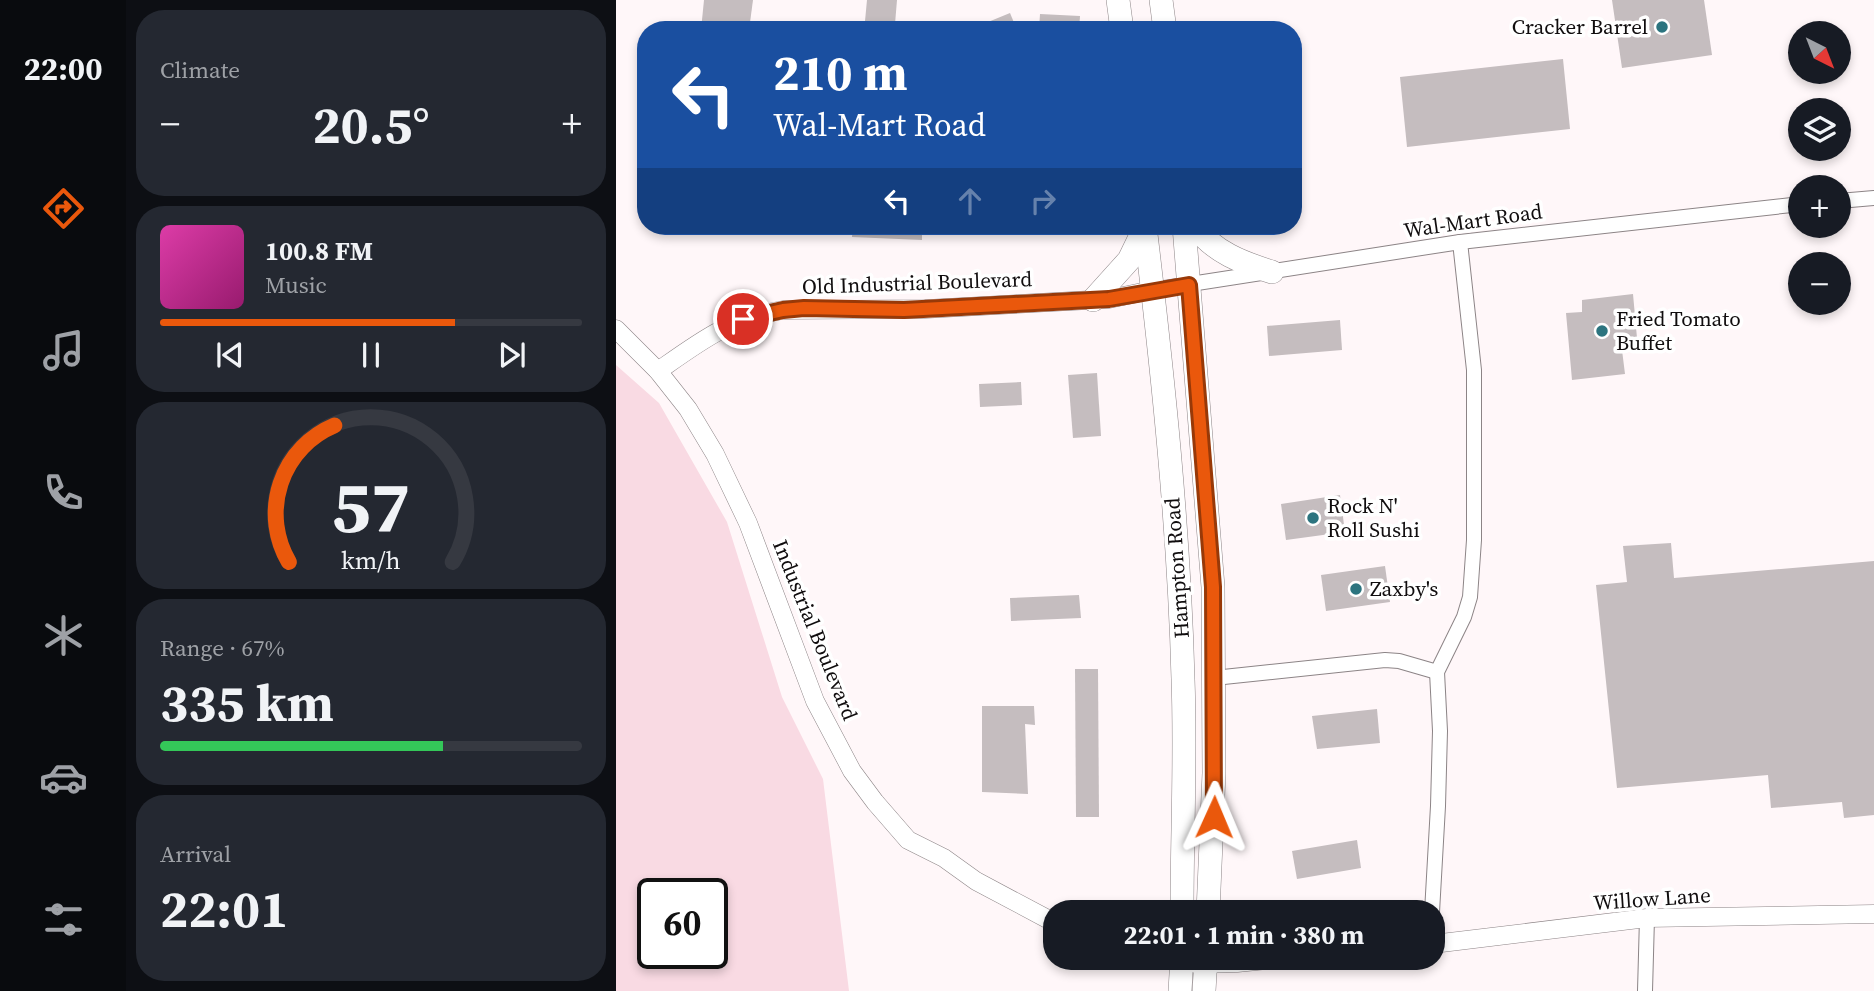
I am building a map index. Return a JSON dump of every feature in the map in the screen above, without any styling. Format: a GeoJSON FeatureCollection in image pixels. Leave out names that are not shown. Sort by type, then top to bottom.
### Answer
{"type":"FeatureCollection","features":[{"type":"Feature","properties":{"kind":"main road"},"geometry":{"type":"LineString","coordinates":[[1118,0],[1121,21]]}},
{"type":"Feature","properties":{"kind":"main road"},"geometry":{"type":"LineString","coordinates":[[1161,0],[1164,21]]}},
{"type":"Feature","properties":{"kind":"main road"},"geometry":{"type":"LineString","coordinates":[[1093,300],[1129,260],[1141,235]]}},
{"type":"Feature","properties":{"kind":"main road","name":"Hampton Road"},"geometry":{"type":"LineString","coordinates":[[1146,235],[1179,576],[1184,699],[1182,900]]}},
{"type":"Feature","properties":{"kind":"main road","name":"Hampton Road"},"geometry":{"type":"LineString","coordinates":[[1185,235],[1213,587],[1214,817],[1210,900]]}},
{"type":"Feature","properties":{"kind":"main road"},"geometry":{"type":"LineString","coordinates":[[1203,235],[1220,251],[1272,272]]}},
{"type":"Feature","properties":{"kind":"main road"},"geometry":{"type":"LineString","coordinates":[[1180,970],[1180,991]]}},
{"type":"Feature","properties":{"kind":"main road"},"geometry":{"type":"LineString","coordinates":[[1203,991],[1205,970]]}},
{"type":"Feature","properties":{"kind":"street"},"geometry":{"type":"LineString","coordinates":[[1851,200],[1874,198]]}},
{"type":"Feature","properties":{"kind":"street","name":"Wal-Mart Road"},"geometry":{"type":"LineString","coordinates":[[1152,290],[1460,242],[1788,205]]}},
{"type":"Feature","properties":{"kind":"street"},"geometry":{"type":"LineString","coordinates":[[1433,900],[1440,731],[1437,672],[1464,617],[1470,597],[1472,568],[1474,370],[1460,242]]}},
{"type":"Feature","properties":{"kind":"street","name":"Old Industrial Boulevard"},"geometry":{"type":"LineString","coordinates":[[658,372],[695,344],[724,327],[753,316],[783,310],[904,310],[1093,300],[1152,290]]}},
{"type":"Feature","properties":{"kind":"street","name":"Industrial Boulevard"},"geometry":{"type":"LineString","coordinates":[[616,329],[688,408],[715,454],[748,523],[815,701],[852,771],[908,840],[944,858],[976,881],[1043,917]]}},
{"type":"Feature","properties":{"kind":"street"},"geometry":{"type":"LineString","coordinates":[[1214,678],[1385,660],[1399,661],[1437,672]]}},
{"type":"Feature","properties":{"kind":"street","name":"Willow Lane"},"geometry":{"type":"LineString","coordinates":[[1445,943],[1647,918],[1874,914]]}},
{"type":"Feature","properties":{"kind":"street"},"geometry":{"type":"LineString","coordinates":[[1645,991],[1647,918]]}},
{"type":"Feature","properties":{"kind":"shaded area"},"geometry":{"type":"Polygon","coordinates":[[[616,365],[659,403],[727,522],[782,697],[823,779],[849,991],[616,991],[616,365]]]}},
{"type":"Feature","properties":{"kind":"building"},"geometry":{"type":"Polygon","coordinates":[[[704,0],[753,0],[750,21],[702,21],[704,0]]]}},
{"type":"Feature","properties":{"kind":"building"},"geometry":{"type":"Polygon","coordinates":[[[867,0],[897,0],[895,21],[865,21],[867,0]]]}},
{"type":"Feature","properties":{"kind":"building","name":"Cracker Barrel"},"geometry":{"type":"Polygon","coordinates":[[[1612,0],[1704,0],[1712,55],[1622,68],[1612,0]]]}},
{"type":"Feature","properties":{"kind":"building"},"geometry":{"type":"Polygon","coordinates":[[[1010,13],[1013,21],[990,21],[1010,13]]]}},
{"type":"Feature","properties":{"kind":"building"},"geometry":{"type":"Polygon","coordinates":[[[1040,14],[1080,16],[1080,21],[1040,21],[1040,14]]]}},
{"type":"Feature","properties":{"kind":"building"},"geometry":{"type":"Polygon","coordinates":[[[1563,59],[1570,129],[1407,147],[1400,77],[1563,59]]]}},
{"type":"Feature","properties":{"kind":"building"},"geometry":{"type":"Polygon","coordinates":[[[922,235],[922,240],[852,237],[922,235]]]}},
{"type":"Feature","properties":{"kind":"building","name":"Fried Tomato Buffet"},"geometry":{"type":"Polygon","coordinates":[[[1633,294],[1638,349],[1622,350],[1625,374],[1572,380],[1566,313],[1582,312],[1582,300],[1633,294]]]}},
{"type":"Feature","properties":{"kind":"building"},"geometry":{"type":"Polygon","coordinates":[[[1340,320],[1342,350],[1269,356],[1267,326],[1340,320]]]}},
{"type":"Feature","properties":{"kind":"building"},"geometry":{"type":"Polygon","coordinates":[[[1097,373],[1101,436],[1073,438],[1068,375],[1097,373]]]}},
{"type":"Feature","properties":{"kind":"building"},"geometry":{"type":"Polygon","coordinates":[[[1021,382],[1022,405],[980,407],[979,384],[1021,382]]]}},
{"type":"Feature","properties":{"kind":"building","name":"Rock N' Roll Sushi"},"geometry":{"type":"Polygon","coordinates":[[[1340,495],[1345,532],[1286,540],[1281,504],[1340,495]]]}},
{"type":"Feature","properties":{"kind":"building"},"geometry":{"type":"Polygon","coordinates":[[[1671,543],[1674,578],[1874,561],[1874,815],[1844,818],[1842,802],[1771,808],[1768,775],[1617,788],[1596,585],[1627,582],[1623,546],[1671,543]]]}},
{"type":"Feature","properties":{"kind":"building","name":"Zaxby's"},"geometry":{"type":"Polygon","coordinates":[[[1385,566],[1390,602],[1326,611],[1321,575],[1385,566]]]}},
{"type":"Feature","properties":{"kind":"building"},"geometry":{"type":"Polygon","coordinates":[[[1079,595],[1081,618],[1011,621],[1010,598],[1079,595]]]}},
{"type":"Feature","properties":{"kind":"building"},"geometry":{"type":"Polygon","coordinates":[[[1075,669],[1098,669],[1099,817],[1076,817],[1075,669]]]}},
{"type":"Feature","properties":{"kind":"building"},"geometry":{"type":"Polygon","coordinates":[[[982,706],[1034,706],[1035,725],[1025,724],[1028,794],[982,792],[982,706]]]}},
{"type":"Feature","properties":{"kind":"building"},"geometry":{"type":"Polygon","coordinates":[[[1377,709],[1380,743],[1317,749],[1312,716],[1377,709]]]}},
{"type":"Feature","properties":{"kind":"building"},"geometry":{"type":"Polygon","coordinates":[[[1357,840],[1361,868],[1297,879],[1292,851],[1357,840]]]}},
{"type":"Feature","properties":{"kind":"place","name":"Cracker Barrel"},"geometry":{"type":"Point","coordinates":[1662,27]}},
{"type":"Feature","properties":{"kind":"place","name":"Fried Tomato Buffet"},"geometry":{"type":"Point","coordinates":[1602,331]}},
{"type":"Feature","properties":{"kind":"place","name":"Rock N' Roll Sushi"},"geometry":{"type":"Point","coordinates":[1313,518]}},
{"type":"Feature","properties":{"kind":"place","name":"Zaxby's"},"geometry":{"type":"Point","coordinates":[1356,589]}},
{"type":"Feature","properties":{"kind":"route"},"geometry":{"type":"LineString","coordinates":[[743,319],[762,313],[804,308],[904,310],[1109,299],[1189,285],[1213,587],[1214,817]]}}]}
